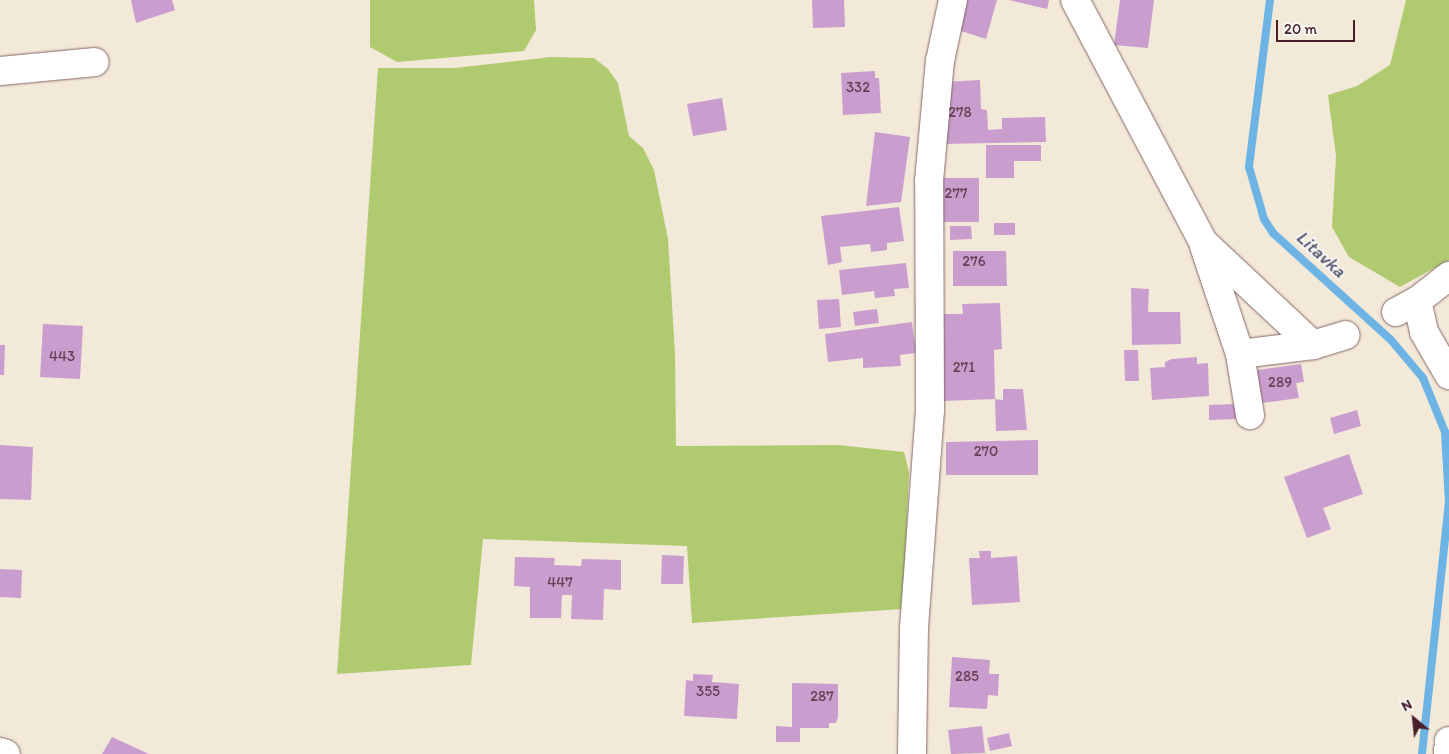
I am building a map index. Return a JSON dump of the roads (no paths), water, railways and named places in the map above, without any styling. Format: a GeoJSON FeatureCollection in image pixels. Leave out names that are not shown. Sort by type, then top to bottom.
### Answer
{"type":"FeatureCollection","features":[{"type":"Feature","properties":{"kind":"street"},"geometry":{"type":"LineString","coordinates":[[912,754],[914,628],[930,411],[929,181],[940,61],[953,0]]}},
{"type":"Feature","properties":{"kind":"street"},"geometry":{"type":"LineString","coordinates":[[1075,0],[1203,242],[1240,354],[1250,414]]}},
{"type":"Feature","properties":{"kind":"street"},"geometry":{"type":"LineString","coordinates":[[0,71],[95,62]]}},
{"type":"Feature","properties":{"kind":"street"},"geometry":{"type":"LineString","coordinates":[[1203,242],[1313,345]]}},
{"type":"Feature","properties":{"kind":"street"},"geometry":{"type":"LineString","coordinates":[[1449,276],[1407,306],[1449,375]]}},
{"type":"Feature","properties":{"kind":"street"},"geometry":{"type":"LineString","coordinates":[[1240,354],[1313,345],[1346,335]]}},
{"type":"Feature","properties":{"kind":"street"},"geometry":{"type":"LineString","coordinates":[[1448,754],[1449,741]]}},
{"type":"Feature","properties":{"kind":"street"},"geometry":{"type":"LineString","coordinates":[[0,752],[6,754]]}},
{"type":"Feature","properties":{"kind":"waterway","name":"Litavka"},"geometry":{"type":"LineString","coordinates":[[1270,0],[1249,167],[1264,219],[1273,233],[1391,340],[1423,378],[1445,432],[1449,503]]}},
{"type":"Feature","properties":{"kind":"waterway","name":"Litavka"},"geometry":{"type":"LineString","coordinates":[[1422,754],[1449,503]]}}]}
